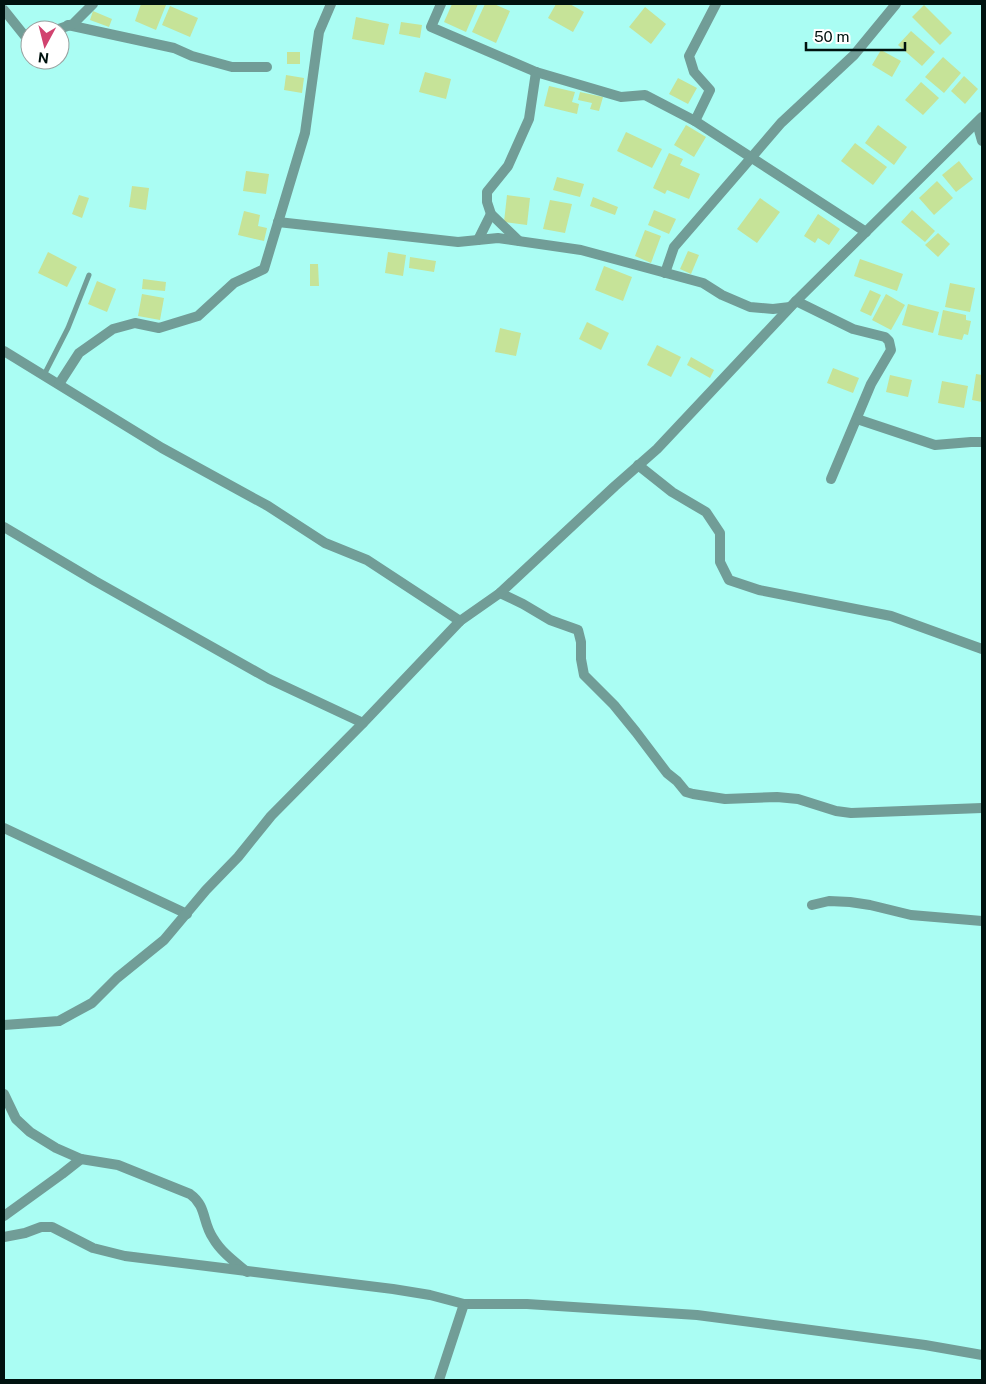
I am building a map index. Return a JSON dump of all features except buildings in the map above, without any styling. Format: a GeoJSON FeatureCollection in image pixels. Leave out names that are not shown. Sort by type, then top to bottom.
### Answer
{"type":"FeatureCollection","features":[{"type":"Feature","properties":{"kind":"street"},"geometry":{"type":"LineString","coordinates":[[70,25],[73,24],[92,4]]}},
{"type":"Feature","properties":{"kind":"street"},"geometry":{"type":"LineString","coordinates":[[59,384],[79,353],[113,329],[135,324],[159,328],[198,316],[234,283],[264,269],[305,133],[319,32],[331,4]]}},
{"type":"Feature","properties":{"kind":"street"},"geometry":{"type":"LineString","coordinates":[[441,4],[431,27],[536,72],[621,97],[645,95],[695,121],[866,232]]}},
{"type":"Feature","properties":{"kind":"street"},"geometry":{"type":"LineString","coordinates":[[695,121],[710,90],[694,72],[689,56],[716,4]]}},
{"type":"Feature","properties":{"kind":"street"},"geometry":{"type":"LineString","coordinates":[[665,273],[674,247],[781,123],[854,55],[896,4]]}},
{"type":"Feature","properties":{"kind":"street"},"geometry":{"type":"LineString","coordinates":[[4,10],[20,30]]}},
{"type":"Feature","properties":{"kind":"street"},"geometry":{"type":"LineString","coordinates":[[70,25],[174,48],[192,56],[232,67],[267,67]]}},
{"type":"Feature","properties":{"kind":"street"},"geometry":{"type":"LineString","coordinates":[[519,241],[491,214],[487,202],[487,192],[508,166],[529,119],[536,72]]}},
{"type":"Feature","properties":{"kind":"street"},"geometry":{"type":"LineString","coordinates":[[980,120],[982,141]]}},
{"type":"Feature","properties":{"kind":"street"},"geometry":{"type":"LineString","coordinates":[[4,1025],[59,1021],[92,1003],[117,978],[164,940],[206,890],[238,857],[271,816],[460,621],[500,593],[657,449],[793,304],[980,120]]}},
{"type":"Feature","properties":{"kind":"street"},"geometry":{"type":"LineString","coordinates":[[478,240],[491,214]]}},
{"type":"Feature","properties":{"kind":"street"},"geometry":{"type":"LineString","coordinates":[[278,222],[458,242],[498,238],[581,250],[703,283],[722,295],[750,307],[773,309],[793,304],[854,329],[885,337],[889,341],[891,350],[870,384],[831,479]]}},
{"type":"Feature","properties":{"kind":"street"},"geometry":{"type":"LineString","coordinates":[[4,351],[162,448],[268,506],[325,543],[367,560],[460,621]]}},
{"type":"Feature","properties":{"kind":"street"},"geometry":{"type":"LineString","coordinates":[[857,419],[935,445],[982,442]]}},
{"type":"Feature","properties":{"kind":"street"},"geometry":{"type":"LineString","coordinates":[[638,466],[672,492],[706,512],[720,534],[720,562],[729,580],[759,590],[891,616],[982,648]]}},
{"type":"Feature","properties":{"kind":"street"},"geometry":{"type":"LineString","coordinates":[[4,527],[95,581],[269,679],[363,723]]}},
{"type":"Feature","properties":{"kind":"street"},"geometry":{"type":"LineString","coordinates":[[500,593],[550,620],[578,630],[584,675],[636,732],[667,773],[686,792],[725,798],[777,797],[798,799],[836,811],[851,813],[982,808]]}},
{"type":"Feature","properties":{"kind":"street"},"geometry":{"type":"LineString","coordinates":[[4,828],[187,914]]}},
{"type":"Feature","properties":{"kind":"street"},"geometry":{"type":"LineString","coordinates":[[812,905],[829,900],[870,905],[911,915],[982,921]]}},
{"type":"Feature","properties":{"kind":"street"},"geometry":{"type":"LineString","coordinates":[[4,1094],[16,1119],[30,1132],[56,1148],[81,1158],[118,1165],[194,1197],[198,1200],[212,1238],[224,1252],[247,1272]]}},
{"type":"Feature","properties":{"kind":"street"},"geometry":{"type":"LineString","coordinates":[[4,1216],[81,1158]]}},
{"type":"Feature","properties":{"kind":"street"},"geometry":{"type":"LineString","coordinates":[[4,1237],[25,1233],[41,1227],[52,1227],[93,1248],[125,1256],[393,1289],[430,1295],[464,1304],[526,1304],[697,1315],[906,1342],[982,1356]]}},
{"type":"Feature","properties":{"kind":"street"},"geometry":{"type":"LineString","coordinates":[[439,1380],[464,1304]]}},
{"type":"Feature","properties":{"kind":"lane"},"geometry":{"type":"LineString","coordinates":[[44,375],[68,328],[89,275]]}}]}
